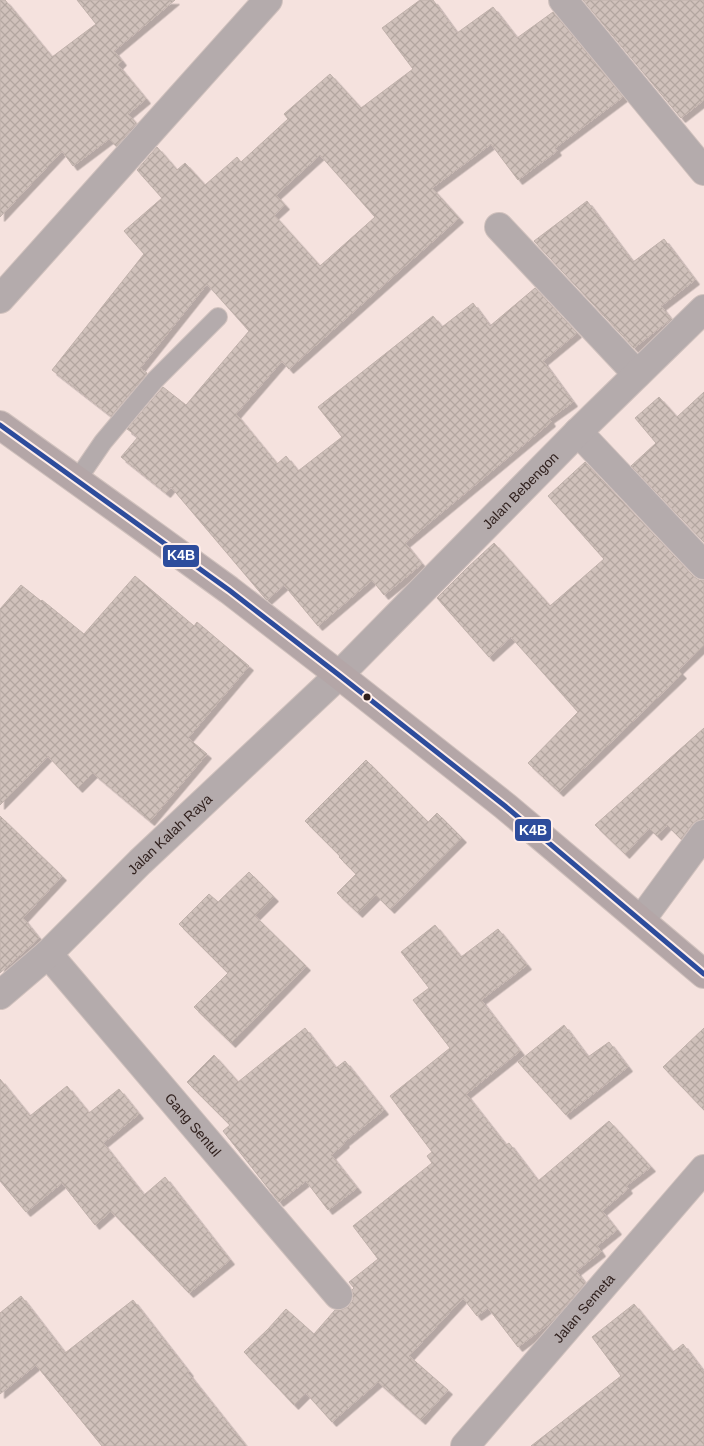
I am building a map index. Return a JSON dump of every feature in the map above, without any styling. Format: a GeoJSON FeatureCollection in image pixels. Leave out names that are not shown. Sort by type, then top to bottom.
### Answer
{"type":"FeatureCollection","features":[{"type":"Feature","properties":{"kind":"highway"},"geometry":{"type":"LineString","coordinates":[[0,425],[221,585],[339,674],[497,800],[704,974]]}},
{"type":"Feature","properties":{"kind":"street"},"geometry":{"type":"LineString","coordinates":[[0,299],[268,0]]}},
{"type":"Feature","properties":{"kind":"street"},"geometry":{"type":"LineString","coordinates":[[564,0],[704,171]]}},
{"type":"Feature","properties":{"kind":"street"},"geometry":{"type":"LineString","coordinates":[[499,227],[637,374]]}},
{"type":"Feature","properties":{"kind":"street","name":"Jalan Bebengon"},"geometry":{"type":"LineString","coordinates":[[339,674],[578,432],[704,308]]}},
{"type":"Feature","properties":{"kind":"street"},"geometry":{"type":"LineString","coordinates":[[578,432],[704,565]]}},
{"type":"Feature","properties":{"kind":"street","name":"Jalan Kalah Raya"},"geometry":{"type":"LineString","coordinates":[[0,995],[48,954],[140,862],[339,674]]}},
{"type":"Feature","properties":{"kind":"street"},"geometry":{"type":"LineString","coordinates":[[641,920],[704,834]]}},
{"type":"Feature","properties":{"kind":"street","name":"Gang Sentul"},"geometry":{"type":"LineString","coordinates":[[48,954],[338,1295]]}},
{"type":"Feature","properties":{"kind":"street","name":"Jalan Semeta"},"geometry":{"type":"LineString","coordinates":[[465,1446],[704,1170]]}},
{"type":"Feature","properties":{"kind":"lane"},"geometry":{"type":"LineString","coordinates":[[77,480],[103,442],[150,386],[218,317]]}},
{"type":"Feature","properties":{"kind":"building"},"geometry":{"type":"Polygon","coordinates":[[[0,0],[5,0],[52,57],[96,24],[77,0],[175,0],[114,51],[122,61],[118,65],[146,99],[128,114],[136,123],[116,146],[109,139],[73,166],[62,151],[0,217],[0,0]]]}},
{"type":"Feature","properties":{"kind":"building"},"geometry":{"type":"Polygon","coordinates":[[[420,0],[433,0],[457,33],[493,7],[517,38],[553,12],[623,97],[555,148],[557,151],[518,180],[491,144],[432,188],[459,218],[289,369],[282,361],[236,414],[277,464],[286,456],[298,471],[342,437],[318,407],[433,316],[442,327],[473,303],[490,326],[535,288],[577,333],[543,361],[573,402],[549,419],[551,422],[405,543],[422,564],[384,595],[372,580],[318,626],[284,585],[267,600],[171,487],[166,493],[121,457],[138,437],[127,429],[163,387],[186,405],[249,331],[207,284],[140,368],[147,373],[111,416],[52,370],[144,254],[124,231],[162,198],[137,170],[157,147],[177,170],[185,163],[205,185],[237,157],[241,162],[288,119],[284,114],[330,74],[361,108],[413,69],[382,28],[420,0]],[[320,155],[276,195],[285,205],[274,215],[320,266],[375,217],[320,155]]]}},
{"type":"Feature","properties":{"kind":"building"},"geometry":{"type":"Polygon","coordinates":[[[583,0],[704,0],[704,100],[681,118],[583,0]]]}},
{"type":"Feature","properties":{"kind":"building"},"geometry":{"type":"Polygon","coordinates":[[[587,201],[633,262],[664,239],[695,280],[661,306],[671,319],[634,348],[534,241],[587,201]]]}},
{"type":"Feature","properties":{"kind":"building"},"geometry":{"type":"Polygon","coordinates":[[[704,392],[704,542],[631,466],[656,443],[635,418],[659,397],[677,417],[704,392]]]}},
{"type":"Feature","properties":{"kind":"building"},"geometry":{"type":"Polygon","coordinates":[[[585,462],[693,576],[699,580],[704,580],[704,645],[678,670],[682,674],[559,792],[528,763],[578,712],[511,637],[489,657],[437,598],[494,543],[550,606],[604,559],[548,496],[585,462]]]}},
{"type":"Feature","properties":{"kind":"building"},"geometry":{"type":"Polygon","coordinates":[[[135,576],[194,626],[197,622],[249,666],[188,738],[207,754],[150,821],[93,773],[78,788],[48,756],[0,805],[0,609],[21,585],[84,634],[135,576]]]}},
{"type":"Feature","properties":{"kind":"building"},"geometry":{"type":"Polygon","coordinates":[[[704,728],[704,819],[697,820],[692,824],[681,839],[667,825],[657,836],[649,828],[625,854],[595,825],[704,728]]]}},
{"type":"Feature","properties":{"kind":"building"},"geometry":{"type":"Polygon","coordinates":[[[366,760],[428,822],[437,813],[462,838],[390,909],[376,895],[358,913],[337,893],[356,874],[305,821],[366,760]]]}},
{"type":"Feature","properties":{"kind":"building"},"geometry":{"type":"Polygon","coordinates":[[[0,816],[62,876],[23,918],[39,938],[0,973],[0,816]]]}},
{"type":"Feature","properties":{"kind":"building"},"geometry":{"type":"Polygon","coordinates":[[[249,872],[274,897],[255,916],[306,966],[231,1043],[194,1007],[228,973],[179,924],[209,894],[218,902],[249,872]]]}},
{"type":"Feature","properties":{"kind":"building"},"geometry":{"type":"Polygon","coordinates":[[[435,925],[461,957],[498,929],[527,965],[481,1000],[520,1051],[466,1094],[506,1145],[509,1143],[538,1181],[609,1121],[651,1167],[626,1186],[628,1189],[602,1211],[617,1230],[597,1246],[601,1252],[576,1271],[585,1283],[551,1322],[518,1347],[488,1308],[477,1316],[463,1298],[409,1356],[448,1390],[421,1420],[378,1382],[332,1422],[306,1393],[294,1405],[244,1352],[286,1309],[314,1334],[335,1310],[348,1307],[353,1300],[352,1290],[354,1288],[349,1282],[378,1259],[353,1226],[432,1163],[427,1156],[432,1152],[390,1096],[450,1048],[413,1000],[429,988],[401,952],[435,925]]]}},
{"type":"Feature","properties":{"kind":"building"},"geometry":{"type":"Polygon","coordinates":[[[564,1025],[588,1057],[609,1042],[628,1067],[566,1115],[518,1062],[564,1025]]]}},
{"type":"Feature","properties":{"kind":"building"},"geometry":{"type":"Polygon","coordinates":[[[305,1028],[336,1068],[345,1061],[384,1110],[331,1155],[357,1188],[328,1210],[306,1181],[279,1202],[223,1131],[230,1125],[187,1082],[214,1055],[238,1082],[305,1028]]]}},
{"type":"Feature","properties":{"kind":"building"},"geometry":{"type":"Polygon","coordinates":[[[704,1028],[704,1110],[663,1067],[704,1028]]]}},
{"type":"Feature","properties":{"kind":"building"},"geometry":{"type":"Polygon","coordinates":[[[0,1079],[30,1116],[67,1086],[89,1113],[119,1089],[139,1114],[103,1143],[144,1195],[165,1177],[230,1260],[189,1293],[111,1211],[95,1225],[62,1183],[26,1212],[0,1181],[0,1079]]]}},
{"type":"Feature","properties":{"kind":"building"},"geometry":{"type":"Polygon","coordinates":[[[21,1296],[65,1353],[133,1300],[246,1446],[102,1446],[36,1365],[0,1394],[0,1313],[21,1296]]]}},
{"type":"Feature","properties":{"kind":"building"},"geometry":{"type":"Polygon","coordinates":[[[634,1304],[673,1352],[683,1344],[704,1372],[704,1446],[531,1446],[621,1376],[592,1337],[634,1304]]]}},
{"type":"Feature","properties":{"kind":"transit line","name":"K4B"},"geometry":{"type":"LineString","coordinates":[[0,425],[229,590],[339,675],[505,806],[704,974]]}}]}
